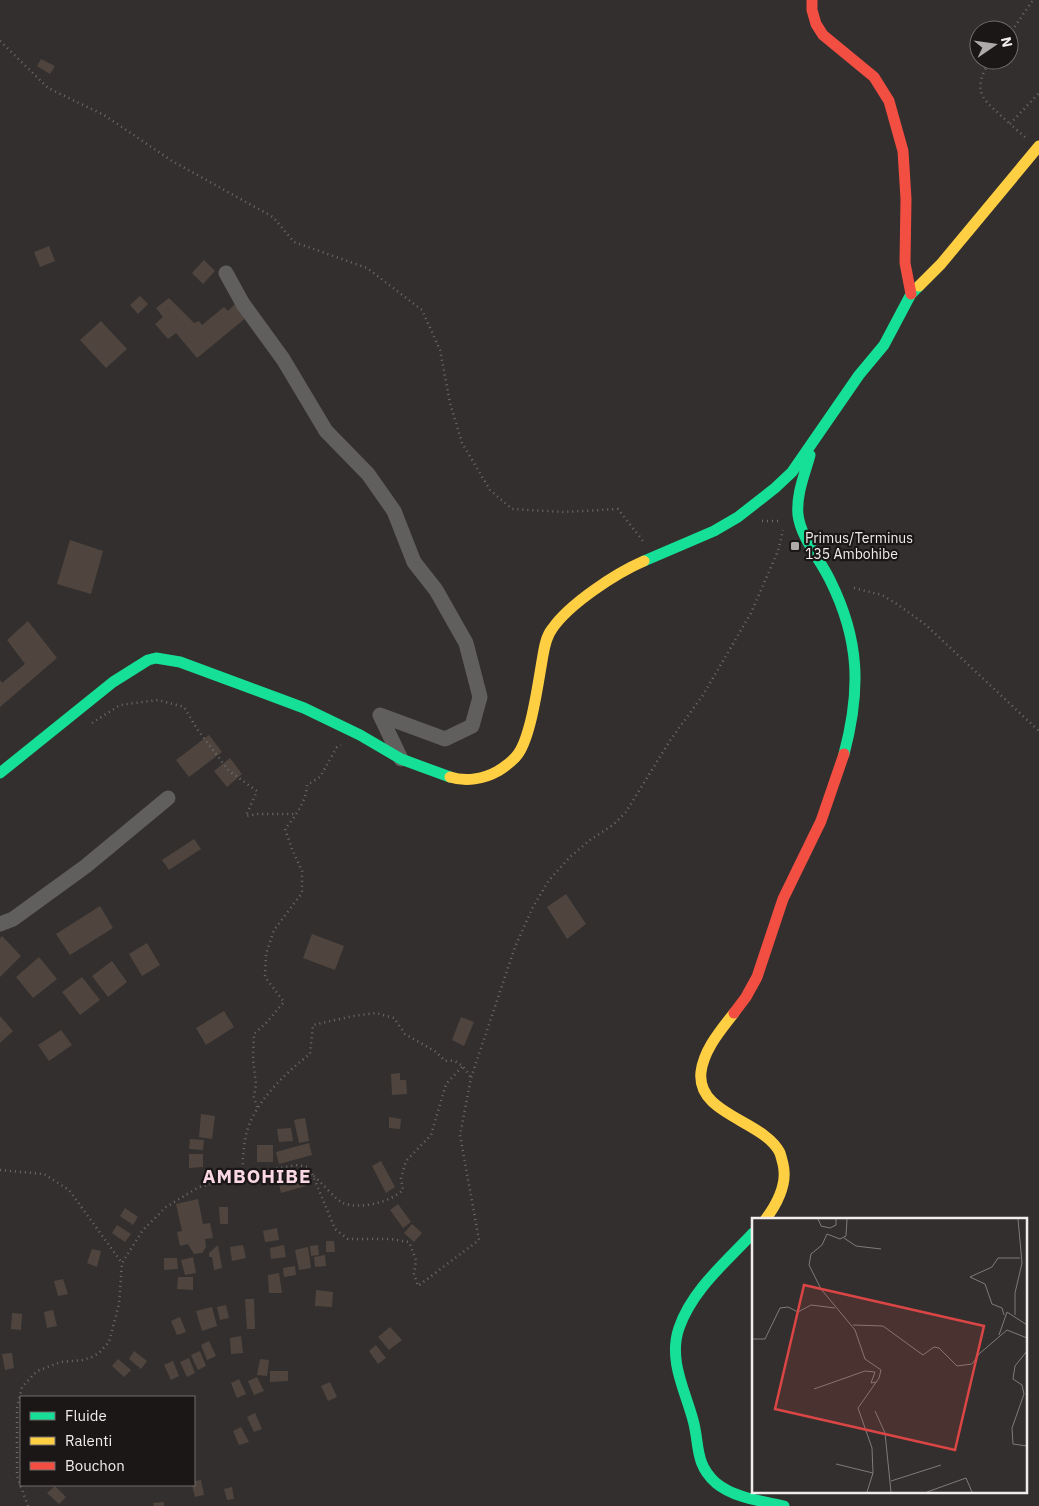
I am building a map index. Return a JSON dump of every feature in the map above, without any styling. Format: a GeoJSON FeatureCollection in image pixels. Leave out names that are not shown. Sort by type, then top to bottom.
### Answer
{"type":"FeatureCollection","features":[{"type":"Feature","properties":{"kind":"street"},"geometry":{"type":"LineString","coordinates":[[812,0],[812,10],[816,24],[823,35],[874,77],[890,101],[903,151],[906,199],[904,263],[912,294]]}},
{"type":"Feature","properties":{"kind":"street"},"geometry":{"type":"LineString","coordinates":[[0,773],[113,682],[148,660],[156,658],[180,662],[277,697],[360,735],[401,759],[453,778],[474,779],[486,777],[510,763],[519,753],[524,741],[536,696],[546,639],[552,628],[572,608],[601,586],[631,567],[714,531],[738,518],[792,472],[859,375],[884,345],[912,294],[941,264],[1038,147]]}},
{"type":"Feature","properties":{"kind":"street"},"geometry":{"type":"LineString","coordinates":[[226,273],[242,304],[283,359],[326,431],[368,474],[394,511],[414,562],[436,590],[466,643],[480,697],[472,726],[445,739],[380,715],[401,759]]}},
{"type":"Feature","properties":{"kind":"street"},"geometry":{"type":"LineString","coordinates":[[766,1218],[782,1192],[784,1179],[783,1158],[778,1148],[756,1129],[714,1103],[706,1095],[701,1075],[710,1048],[740,1007],[760,970],[779,908],[818,826],[842,758],[854,710],[857,680],[854,650],[847,622],[822,565],[802,531],[798,512],[798,497],[813,443]]}},
{"type":"Feature","properties":{"kind":"street"},"geometry":{"type":"LineString","coordinates":[[0,924],[13,920],[86,866],[168,798]]}},
{"type":"Feature","properties":{"kind":"street"},"geometry":{"type":"LineString","coordinates":[[752,1234],[695,1297],[684,1314],[675,1339],[676,1364],[681,1387],[694,1425],[697,1452],[714,1480],[722,1488],[784,1506]]}},
{"type":"Feature","properties":{"kind":"path"},"geometry":{"type":"LineString","coordinates":[[1019,20],[1033,0]]}},
{"type":"Feature","properties":{"kind":"path"},"geometry":{"type":"LineString","coordinates":[[0,41],[48,88],[104,115],[172,161],[273,217],[294,242],[367,268],[422,310],[440,350],[450,403],[462,444],[490,490],[512,508],[564,512],[618,509],[655,556]]}},
{"type":"Feature","properties":{"kind":"path"},"geometry":{"type":"LineString","coordinates":[[984,70],[979,84],[984,99],[1038,147]]}},
{"type":"Feature","properties":{"kind":"path"},"geometry":{"type":"LineString","coordinates":[[1010,124],[1039,93]]}},
{"type":"Feature","properties":{"kind":"path"},"geometry":{"type":"LineString","coordinates":[[760,521],[786,522],[802,531]]}},
{"type":"Feature","properties":{"kind":"path"},"geometry":{"type":"LineString","coordinates":[[312,1174],[335,1230],[348,1239],[390,1239],[409,1242],[416,1260],[414,1274],[418,1286],[479,1240],[460,1135],[471,1078],[515,947],[533,907],[549,880],[570,857],[626,812],[669,742],[703,695],[751,613],[778,551],[784,529]]}},
{"type":"Feature","properties":{"kind":"path"},"geometry":{"type":"LineString","coordinates":[[852,588],[882,595],[926,625],[1039,731]]}},
{"type":"Feature","properties":{"kind":"path"},"geometry":{"type":"LineString","coordinates":[[86,728],[120,705],[158,700],[184,707],[197,729],[229,771],[257,791],[246,816],[258,814],[296,814]]}},
{"type":"Feature","properties":{"kind":"path"},"geometry":{"type":"LineString","coordinates":[[257,1107],[254,1097],[256,1084],[253,1059],[254,1034],[284,1002],[265,976],[266,954],[274,930],[302,893],[302,871],[285,829],[296,814],[306,794],[307,785],[320,777],[337,747],[360,735]]}},
{"type":"Feature","properties":{"kind":"path"},"geometry":{"type":"LineString","coordinates":[[20,1484],[17,1476],[17,1408],[22,1387],[37,1371],[61,1362],[92,1357],[99,1353],[109,1342],[119,1304],[122,1263],[144,1230],[166,1207],[199,1187],[245,1176],[242,1174],[246,1135],[257,1107],[295,1066],[310,1054],[313,1025],[376,1013],[394,1018],[405,1034],[436,1052],[444,1061],[463,1065],[471,1078]]}},
{"type":"Feature","properties":{"kind":"path"},"geometry":{"type":"LineString","coordinates":[[242,1174],[298,1166],[307,1167],[342,1203],[361,1206],[385,1201],[397,1196],[403,1190],[401,1178],[406,1161],[430,1135],[446,1084],[463,1065]]}},
{"type":"Feature","properties":{"kind":"path"},"geometry":{"type":"LineString","coordinates":[[0,1170],[44,1174],[69,1190],[122,1263]]}},
{"type":"Feature","properties":{"kind":"path"},"geometry":{"type":"LineString","coordinates":[[21,1486],[28,1506]]}},
{"type":"Feature","properties":{"kind":"building"},"geometry":{"type":"Polygon","coordinates":[[[41,59],[55,66],[50,74],[37,66],[41,59]]]}},
{"type":"Feature","properties":{"kind":"building"},"geometry":{"type":"Polygon","coordinates":[[[49,246],[55,261],[40,267],[34,252],[49,246]]]}},
{"type":"Feature","properties":{"kind":"building"},"geometry":{"type":"Polygon","coordinates":[[[204,260],[215,271],[203,284],[192,273],[204,260]]]}},
{"type":"Feature","properties":{"kind":"building"},"geometry":{"type":"Polygon","coordinates":[[[140,296],[148,304],[138,314],[130,305],[140,296]]]}},
{"type":"Feature","properties":{"kind":"building"},"geometry":{"type":"Polygon","coordinates":[[[169,298],[194,323],[199,321],[202,325],[224,307],[228,311],[236,303],[247,317],[197,358],[176,333],[168,339],[155,324],[163,317],[156,308],[169,298]]]}},
{"type":"Feature","properties":{"kind":"building"},"geometry":{"type":"Polygon","coordinates":[[[101,321],[127,349],[106,368],[80,340],[101,321]]]}},
{"type":"Feature","properties":{"kind":"building"},"geometry":{"type":"Polygon","coordinates":[[[70,540],[103,551],[91,594],[57,584],[70,540]]]}},
{"type":"Feature","properties":{"kind":"building"},"geometry":{"type":"Polygon","coordinates":[[[28,621],[57,658],[0,707],[0,680],[2,683],[25,664],[7,640],[28,621]]]}},
{"type":"Feature","properties":{"kind":"building"},"geometry":{"type":"Polygon","coordinates":[[[209,735],[222,752],[189,777],[176,760],[209,735]]]}},
{"type":"Feature","properties":{"kind":"building"},"geometry":{"type":"Polygon","coordinates":[[[230,758],[242,774],[227,787],[214,771],[230,758]]]}},
{"type":"Feature","properties":{"kind":"building"},"geometry":{"type":"Polygon","coordinates":[[[194,839],[201,849],[169,870],[162,860],[194,839]]]}},
{"type":"Feature","properties":{"kind":"building"},"geometry":{"type":"Polygon","coordinates":[[[566,894],[586,924],[567,939],[547,907],[566,894]]]}},
{"type":"Feature","properties":{"kind":"building"},"geometry":{"type":"Polygon","coordinates":[[[100,906],[113,928],[70,955],[56,934],[100,906]]]}},
{"type":"Feature","properties":{"kind":"building"},"geometry":{"type":"Polygon","coordinates":[[[312,934],[344,946],[335,970],[303,958],[312,934]]]}},
{"type":"Feature","properties":{"kind":"building"},"geometry":{"type":"Polygon","coordinates":[[[2,936],[21,956],[0,977],[0,938],[2,936]]]}},
{"type":"Feature","properties":{"kind":"building"},"geometry":{"type":"Polygon","coordinates":[[[147,943],[160,965],[142,976],[129,954],[147,943]]]}},
{"type":"Feature","properties":{"kind":"building"},"geometry":{"type":"Polygon","coordinates":[[[39,957],[57,979],[33,998],[16,977],[39,957]]]}},
{"type":"Feature","properties":{"kind":"building"},"geometry":{"type":"Polygon","coordinates":[[[112,961],[127,982],[108,997],[92,976],[112,961]]]}},
{"type":"Feature","properties":{"kind":"building"},"geometry":{"type":"Polygon","coordinates":[[[82,977],[100,1000],[80,1015],[62,992],[82,977]]]}},
{"type":"Feature","properties":{"kind":"building"},"geometry":{"type":"Polygon","coordinates":[[[224,1011],[234,1027],[206,1045],[196,1028],[224,1011]]]}},
{"type":"Feature","properties":{"kind":"building"},"geometry":{"type":"Polygon","coordinates":[[[0,1016],[13,1031],[0,1043],[0,1016]]]}},
{"type":"Feature","properties":{"kind":"building"},"geometry":{"type":"Polygon","coordinates":[[[461,1017],[474,1022],[464,1046],[452,1040],[461,1017]]]}},
{"type":"Feature","properties":{"kind":"building"},"geometry":{"type":"Polygon","coordinates":[[[61,1030],[72,1045],[49,1061],[38,1045],[61,1030]]]}},
{"type":"Feature","properties":{"kind":"building"},"geometry":{"type":"Polygon","coordinates":[[[400,1073],[400,1080],[406,1080],[407,1094],[392,1095],[391,1074],[400,1073]]]}},
{"type":"Feature","properties":{"kind":"building"},"geometry":{"type":"Polygon","coordinates":[[[201,1114],[215,1116],[212,1139],[199,1137],[201,1114]]]}},
{"type":"Feature","properties":{"kind":"building"},"geometry":{"type":"Polygon","coordinates":[[[389,1117],[401,1119],[400,1129],[389,1128],[389,1117]]]}},
{"type":"Feature","properties":{"kind":"building"},"geometry":{"type":"Polygon","coordinates":[[[305,1118],[309,1141],[299,1143],[294,1120],[305,1118]]]}},
{"type":"Feature","properties":{"kind":"building"},"geometry":{"type":"Polygon","coordinates":[[[291,1128],[293,1141],[279,1142],[277,1129],[291,1128]]]}},
{"type":"Feature","properties":{"kind":"building"},"geometry":{"type":"Polygon","coordinates":[[[190,1139],[204,1140],[203,1150],[189,1149],[190,1139]]]}},
{"type":"Feature","properties":{"kind":"building"},"geometry":{"type":"Polygon","coordinates":[[[309,1143],[312,1155],[279,1164],[276,1152],[309,1143]]]}},
{"type":"Feature","properties":{"kind":"building"},"geometry":{"type":"Polygon","coordinates":[[[257,1145],[273,1145],[273,1162],[257,1162],[257,1145]]]}},
{"type":"Feature","properties":{"kind":"building"},"geometry":{"type":"Polygon","coordinates":[[[189,1154],[203,1154],[203,1167],[189,1168],[189,1154]]]}},
{"type":"Feature","properties":{"kind":"building"},"geometry":{"type":"Polygon","coordinates":[[[381,1161],[395,1187],[386,1193],[372,1166],[381,1161]]]}},
{"type":"Feature","properties":{"kind":"building"},"geometry":{"type":"Polygon","coordinates":[[[303,1173],[306,1186],[281,1193],[278,1180],[303,1173]]]}},
{"type":"Feature","properties":{"kind":"building"},"geometry":{"type":"Polygon","coordinates":[[[198,1199],[203,1224],[210,1223],[213,1238],[205,1239],[206,1247],[202,1253],[194,1254],[188,1244],[180,1246],[177,1232],[182,1231],[176,1204],[198,1199]]]}},
{"type":"Feature","properties":{"kind":"building"},"geometry":{"type":"Polygon","coordinates":[[[398,1204],[411,1222],[403,1228],[390,1210],[398,1204]]]}},
{"type":"Feature","properties":{"kind":"building"},"geometry":{"type":"Polygon","coordinates":[[[219,1207],[228,1207],[228,1224],[220,1224],[219,1207]]]}},
{"type":"Feature","properties":{"kind":"building"},"geometry":{"type":"Polygon","coordinates":[[[125,1208],[138,1217],[133,1225],[120,1216],[125,1208]]]}},
{"type":"Feature","properties":{"kind":"building"},"geometry":{"type":"Polygon","coordinates":[[[412,1224],[422,1233],[414,1242],[404,1233],[412,1224]]]}},
{"type":"Feature","properties":{"kind":"building"},"geometry":{"type":"Polygon","coordinates":[[[117,1225],[131,1234],[125,1242],[112,1233],[117,1225]]]}},
{"type":"Feature","properties":{"kind":"building"},"geometry":{"type":"Polygon","coordinates":[[[277,1228],[279,1240],[265,1242],[263,1231],[277,1228]]]}},
{"type":"Feature","properties":{"kind":"building"},"geometry":{"type":"Polygon","coordinates":[[[326,1241],[334,1241],[335,1252],[326,1252],[326,1241]]]}},
{"type":"Feature","properties":{"kind":"building"},"geometry":{"type":"Polygon","coordinates":[[[218,1245],[222,1268],[214,1270],[212,1257],[209,1257],[209,1253],[218,1245]]]}},
{"type":"Feature","properties":{"kind":"building"},"geometry":{"type":"Polygon","coordinates":[[[243,1245],[246,1258],[232,1261],[230,1247],[243,1245]]]}},
{"type":"Feature","properties":{"kind":"building"},"geometry":{"type":"Polygon","coordinates":[[[284,1245],[286,1257],[271,1259],[270,1248],[284,1245]]]}},
{"type":"Feature","properties":{"kind":"building"},"geometry":{"type":"Polygon","coordinates":[[[318,1245],[319,1255],[311,1256],[310,1246],[318,1245]]]}},
{"type":"Feature","properties":{"kind":"building"},"geometry":{"type":"Polygon","coordinates":[[[308,1247],[311,1268],[299,1270],[295,1250],[308,1247]]]}},
{"type":"Feature","properties":{"kind":"building"},"geometry":{"type":"Polygon","coordinates":[[[92,1249],[101,1251],[97,1267],[87,1263],[92,1249]]]}},
{"type":"Feature","properties":{"kind":"building"},"geometry":{"type":"Polygon","coordinates":[[[325,1255],[326,1266],[315,1267],[314,1257],[325,1255]]]}},
{"type":"Feature","properties":{"kind":"building"},"geometry":{"type":"Polygon","coordinates":[[[193,1257],[196,1273],[185,1275],[181,1260],[193,1257]]]}},
{"type":"Feature","properties":{"kind":"building"},"geometry":{"type":"Polygon","coordinates":[[[164,1258],[177,1258],[178,1269],[164,1270],[164,1258]]]}},
{"type":"Feature","properties":{"kind":"building"},"geometry":{"type":"Polygon","coordinates":[[[295,1266],[296,1275],[284,1277],[283,1268],[295,1266]]]}},
{"type":"Feature","properties":{"kind":"building"},"geometry":{"type":"Polygon","coordinates":[[[279,1273],[282,1293],[269,1293],[268,1275],[279,1273]]]}},
{"type":"Feature","properties":{"kind":"building"},"geometry":{"type":"Polygon","coordinates":[[[178,1277],[193,1277],[193,1290],[177,1289],[178,1277]]]}},
{"type":"Feature","properties":{"kind":"building"},"geometry":{"type":"Polygon","coordinates":[[[63,1279],[68,1294],[58,1296],[54,1281],[63,1279]]]}},
{"type":"Feature","properties":{"kind":"building"},"geometry":{"type":"Polygon","coordinates":[[[316,1290],[333,1292],[332,1307],[315,1306],[316,1290]]]}},
{"type":"Feature","properties":{"kind":"building"},"geometry":{"type":"Polygon","coordinates":[[[245,1299],[254,1299],[255,1329],[247,1329],[245,1299]]]}},
{"type":"Feature","properties":{"kind":"building"},"geometry":{"type":"Polygon","coordinates":[[[226,1305],[229,1318],[220,1320],[217,1307],[226,1305]]]}},
{"type":"Feature","properties":{"kind":"building"},"geometry":{"type":"Polygon","coordinates":[[[212,1307],[217,1326],[202,1331],[196,1311],[212,1307]]]}},
{"type":"Feature","properties":{"kind":"building"},"geometry":{"type":"Polygon","coordinates":[[[53,1310],[57,1326],[47,1328],[44,1312],[53,1310]]]}},
{"type":"Feature","properties":{"kind":"building"},"geometry":{"type":"Polygon","coordinates":[[[12,1313],[22,1314],[21,1330],[11,1329],[12,1313]]]}},
{"type":"Feature","properties":{"kind":"building"},"geometry":{"type":"Polygon","coordinates":[[[180,1317],[186,1332],[177,1335],[171,1321],[180,1317]]]}},
{"type":"Feature","properties":{"kind":"building"},"geometry":{"type":"Polygon","coordinates":[[[390,1327],[402,1340],[389,1350],[378,1337],[390,1327]]]}},
{"type":"Feature","properties":{"kind":"building"},"geometry":{"type":"Polygon","coordinates":[[[241,1336],[243,1353],[231,1354],[230,1338],[241,1336]]]}},
{"type":"Feature","properties":{"kind":"building"},"geometry":{"type":"Polygon","coordinates":[[[209,1341],[216,1356],[207,1360],[201,1345],[209,1341]]]}},
{"type":"Feature","properties":{"kind":"building"},"geometry":{"type":"Polygon","coordinates":[[[376,1345],[386,1358],[378,1364],[369,1351],[376,1345]]]}},
{"type":"Feature","properties":{"kind":"building"},"geometry":{"type":"Polygon","coordinates":[[[134,1351],[147,1361],[141,1369],[129,1359],[134,1351]]]}},
{"type":"Feature","properties":{"kind":"building"},"geometry":{"type":"Polygon","coordinates":[[[200,1351],[206,1366],[198,1370],[191,1355],[200,1351]]]}},
{"type":"Feature","properties":{"kind":"building"},"geometry":{"type":"Polygon","coordinates":[[[12,1353],[14,1368],[5,1370],[2,1354],[12,1353]]]}},
{"type":"Feature","properties":{"kind":"building"},"geometry":{"type":"Polygon","coordinates":[[[189,1358],[195,1373],[187,1377],[180,1362],[189,1358]]]}},
{"type":"Feature","properties":{"kind":"building"},"geometry":{"type":"Polygon","coordinates":[[[118,1359],[131,1370],[124,1377],[112,1366],[118,1359]]]}},
{"type":"Feature","properties":{"kind":"building"},"geometry":{"type":"Polygon","coordinates":[[[260,1359],[269,1360],[267,1376],[257,1375],[260,1359]]]}},
{"type":"Feature","properties":{"kind":"building"},"geometry":{"type":"Polygon","coordinates":[[[173,1361],[179,1376],[171,1380],[164,1365],[173,1361]]]}},
{"type":"Feature","properties":{"kind":"building"},"geometry":{"type":"Polygon","coordinates":[[[270,1371],[288,1371],[288,1381],[270,1382],[270,1371]]]}},
{"type":"Feature","properties":{"kind":"building"},"geometry":{"type":"Polygon","coordinates":[[[257,1377],[264,1391],[254,1395],[248,1381],[257,1377]]]}},
{"type":"Feature","properties":{"kind":"building"},"geometry":{"type":"Polygon","coordinates":[[[239,1379],[246,1394],[237,1398],[231,1383],[239,1379]]]}},
{"type":"Feature","properties":{"kind":"building"},"geometry":{"type":"Polygon","coordinates":[[[330,1382],[337,1397],[328,1401],[321,1386],[330,1382]]]}},
{"type":"Feature","properties":{"kind":"building"},"geometry":{"type":"Polygon","coordinates":[[[255,1413],[262,1429],[254,1432],[247,1417],[255,1413]]]}},
{"type":"Feature","properties":{"kind":"building"},"geometry":{"type":"Polygon","coordinates":[[[241,1427],[249,1442],[239,1445],[233,1431],[241,1427]]]}},
{"type":"Feature","properties":{"kind":"building"},"geometry":{"type":"Polygon","coordinates":[[[201,1480],[204,1495],[195,1497],[192,1486],[195,1486],[195,1481],[201,1480]]]}},
{"type":"Feature","properties":{"kind":"building"},"geometry":{"type":"Polygon","coordinates":[[[55,1486],[66,1497],[59,1504],[47,1493],[55,1486]]]}},
{"type":"Feature","properties":{"kind":"building"},"geometry":{"type":"Polygon","coordinates":[[[232,1487],[234,1499],[227,1500],[224,1489],[232,1487]]]}},
{"type":"Feature","properties":{"kind":"building"},"geometry":{"type":"Polygon","coordinates":[[[164,1502],[164,1506],[154,1506],[153,1503],[164,1502]]]}},
{"type":"Feature","properties":{"kind":"traffic: fast"},"geometry":{"type":"LineString","coordinates":[[644,561],[714,531],[738,517],[792,472],[859,375],[884,345],[911,294],[919,286]]}},
{"type":"Feature","properties":{"kind":"traffic: fast"},"geometry":{"type":"LineString","coordinates":[[810,455],[800,492],[798,515],[803,532],[826,572],[840,602],[852,645],[855,666],[853,708],[844,754]]}},
{"type":"Feature","properties":{"kind":"traffic: fast"},"geometry":{"type":"LineString","coordinates":[[0,773],[113,682],[148,660],[156,658],[180,662],[304,708],[360,735],[401,759],[450,777]]}},
{"type":"Feature","properties":{"kind":"traffic: fast"},"geometry":{"type":"LineString","coordinates":[[752,1234],[711,1277],[692,1301],[679,1328],[676,1340],[676,1363],[693,1420],[701,1461],[709,1476],[716,1483],[731,1492],[784,1506]]}},
{"type":"Feature","properties":{"kind":"traffic: slow"},"geometry":{"type":"LineString","coordinates":[[919,286],[941,264],[1039,146]]}},
{"type":"Feature","properties":{"kind":"traffic: slow"},"geometry":{"type":"LineString","coordinates":[[450,777],[456,779],[475,779],[487,776],[501,769],[516,757],[527,735],[544,648],[550,633],[560,619],[594,590],[620,573],[644,561]]}},
{"type":"Feature","properties":{"kind":"traffic: slow"},"geometry":{"type":"LineString","coordinates":[[734,1013],[714,1040],[706,1055],[701,1072],[702,1086],[709,1098],[720,1108],[760,1132],[772,1142],[780,1153],[784,1171],[783,1186],[774,1207],[766,1218]]}},
{"type":"Feature","properties":{"kind":"traffic: jam"},"geometry":{"type":"LineString","coordinates":[[812,0],[812,10],[816,24],[823,35],[874,77],[889,101],[903,151],[906,199],[905,263],[911,294]]}},
{"type":"Feature","properties":{"kind":"traffic: jam"},"geometry":{"type":"LineString","coordinates":[[734,1013],[757,977],[783,899],[821,821],[844,754]]}},
{"type":"Feature","properties":{"kind":"place","name":"Primus/Terminus 135 Ambohibe"},"geometry":{"type":"Point","coordinates":[795,546]}},
{"type":"Feature","properties":{"kind":"district","name":"AMBOHIBE"},"geometry":{"type":"Point","coordinates":[257,1176]}}]}
